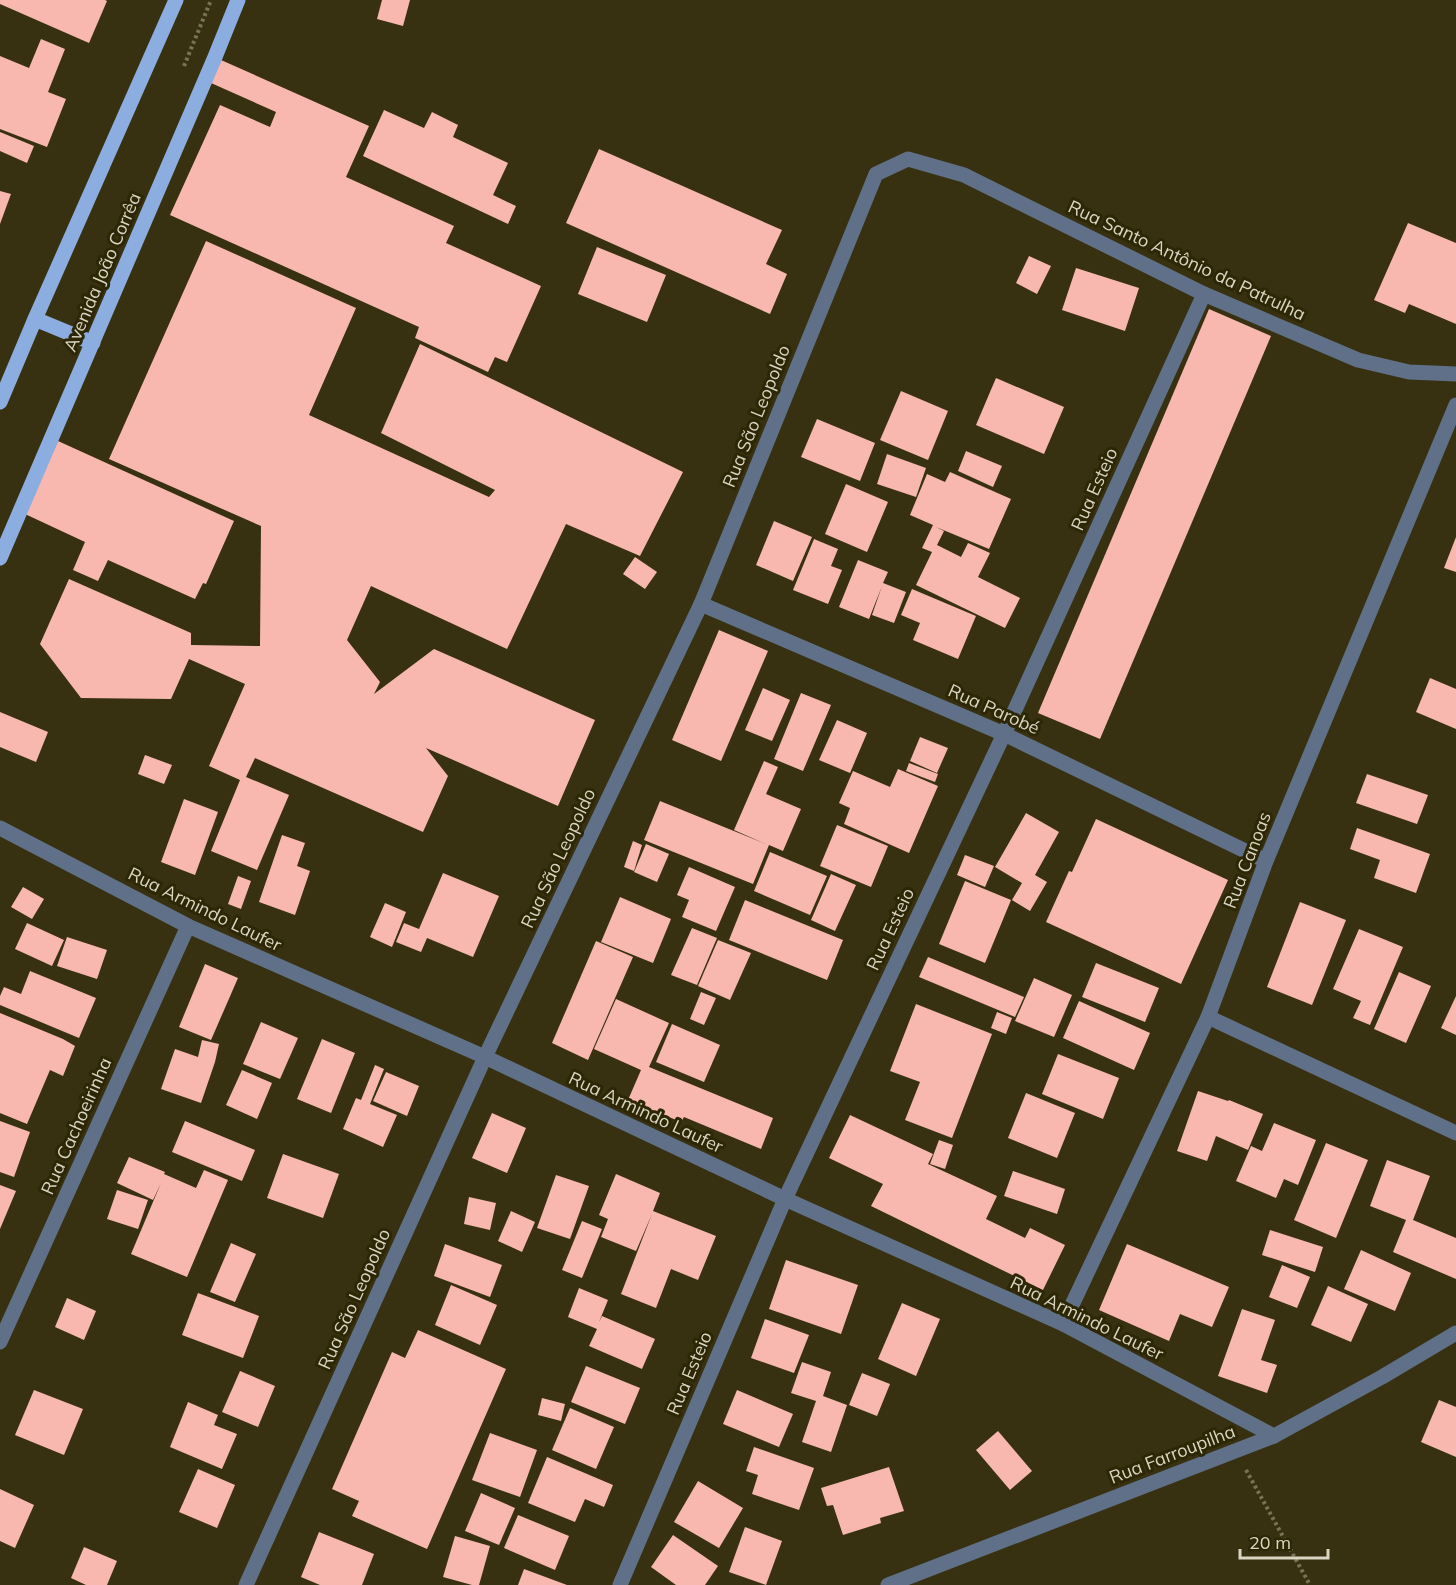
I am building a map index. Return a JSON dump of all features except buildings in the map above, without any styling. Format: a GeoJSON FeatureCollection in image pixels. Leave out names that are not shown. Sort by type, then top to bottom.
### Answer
{"type":"FeatureCollection","features":[{"type":"Feature","properties":{"kind":"main road"},"geometry":{"type":"LineString","coordinates":[[0,402],[177,0]]}},
{"type":"Feature","properties":{"kind":"main road","name":"Avenida João Corrêa"},"geometry":{"type":"LineString","coordinates":[[0,558],[238,0]]}},
{"type":"Feature","properties":{"kind":"main road"},"geometry":{"type":"LineString","coordinates":[[35,319],[93,343]]}},
{"type":"Feature","properties":{"kind":"street","name":"Rua Santo Antônio da Patrulha"},"geometry":{"type":"LineString","coordinates":[[908,159],[964,175],[1204,294],[1358,360],[1409,372],[1456,374]]}},
{"type":"Feature","properties":{"kind":"street","name":"Rua São Leopoldo"},"geometry":{"type":"LineString","coordinates":[[246,1585],[485,1057],[701,604],[876,174],[908,159]]}},
{"type":"Feature","properties":{"kind":"street","name":"Rua Esteio"},"geometry":{"type":"LineString","coordinates":[[620,1585],[785,1199],[1004,734],[1204,294]]}},
{"type":"Feature","properties":{"kind":"street","name":"Rua Canoas"},"geometry":{"type":"LineString","coordinates":[[1063,1324],[1208,1017],[1266,861],[1456,405]]}},
{"type":"Feature","properties":{"kind":"street","name":"Rua Parobé"},"geometry":{"type":"LineString","coordinates":[[701,604],[1004,734],[1266,861]]}},
{"type":"Feature","properties":{"kind":"street","name":"Rua Armindo Laufer"},"geometry":{"type":"LineString","coordinates":[[0,828],[188,926],[485,1057],[785,1199],[1063,1324],[1274,1436]]}},
{"type":"Feature","properties":{"kind":"street","name":"Rua Cachoeirinha"},"geometry":{"type":"LineString","coordinates":[[0,1342],[188,926]]}},
{"type":"Feature","properties":{"kind":"street"},"geometry":{"type":"LineString","coordinates":[[1208,1017],[1456,1133]]}},
{"type":"Feature","properties":{"kind":"street","name":"Rua Farroupilha"},"geometry":{"type":"LineString","coordinates":[[888,1585],[1274,1436],[1382,1377],[1456,1333]]}},
{"type":"Feature","properties":{"kind":"path"},"geometry":{"type":"LineString","coordinates":[[1236,1450],[1310,1585]]}}]}
